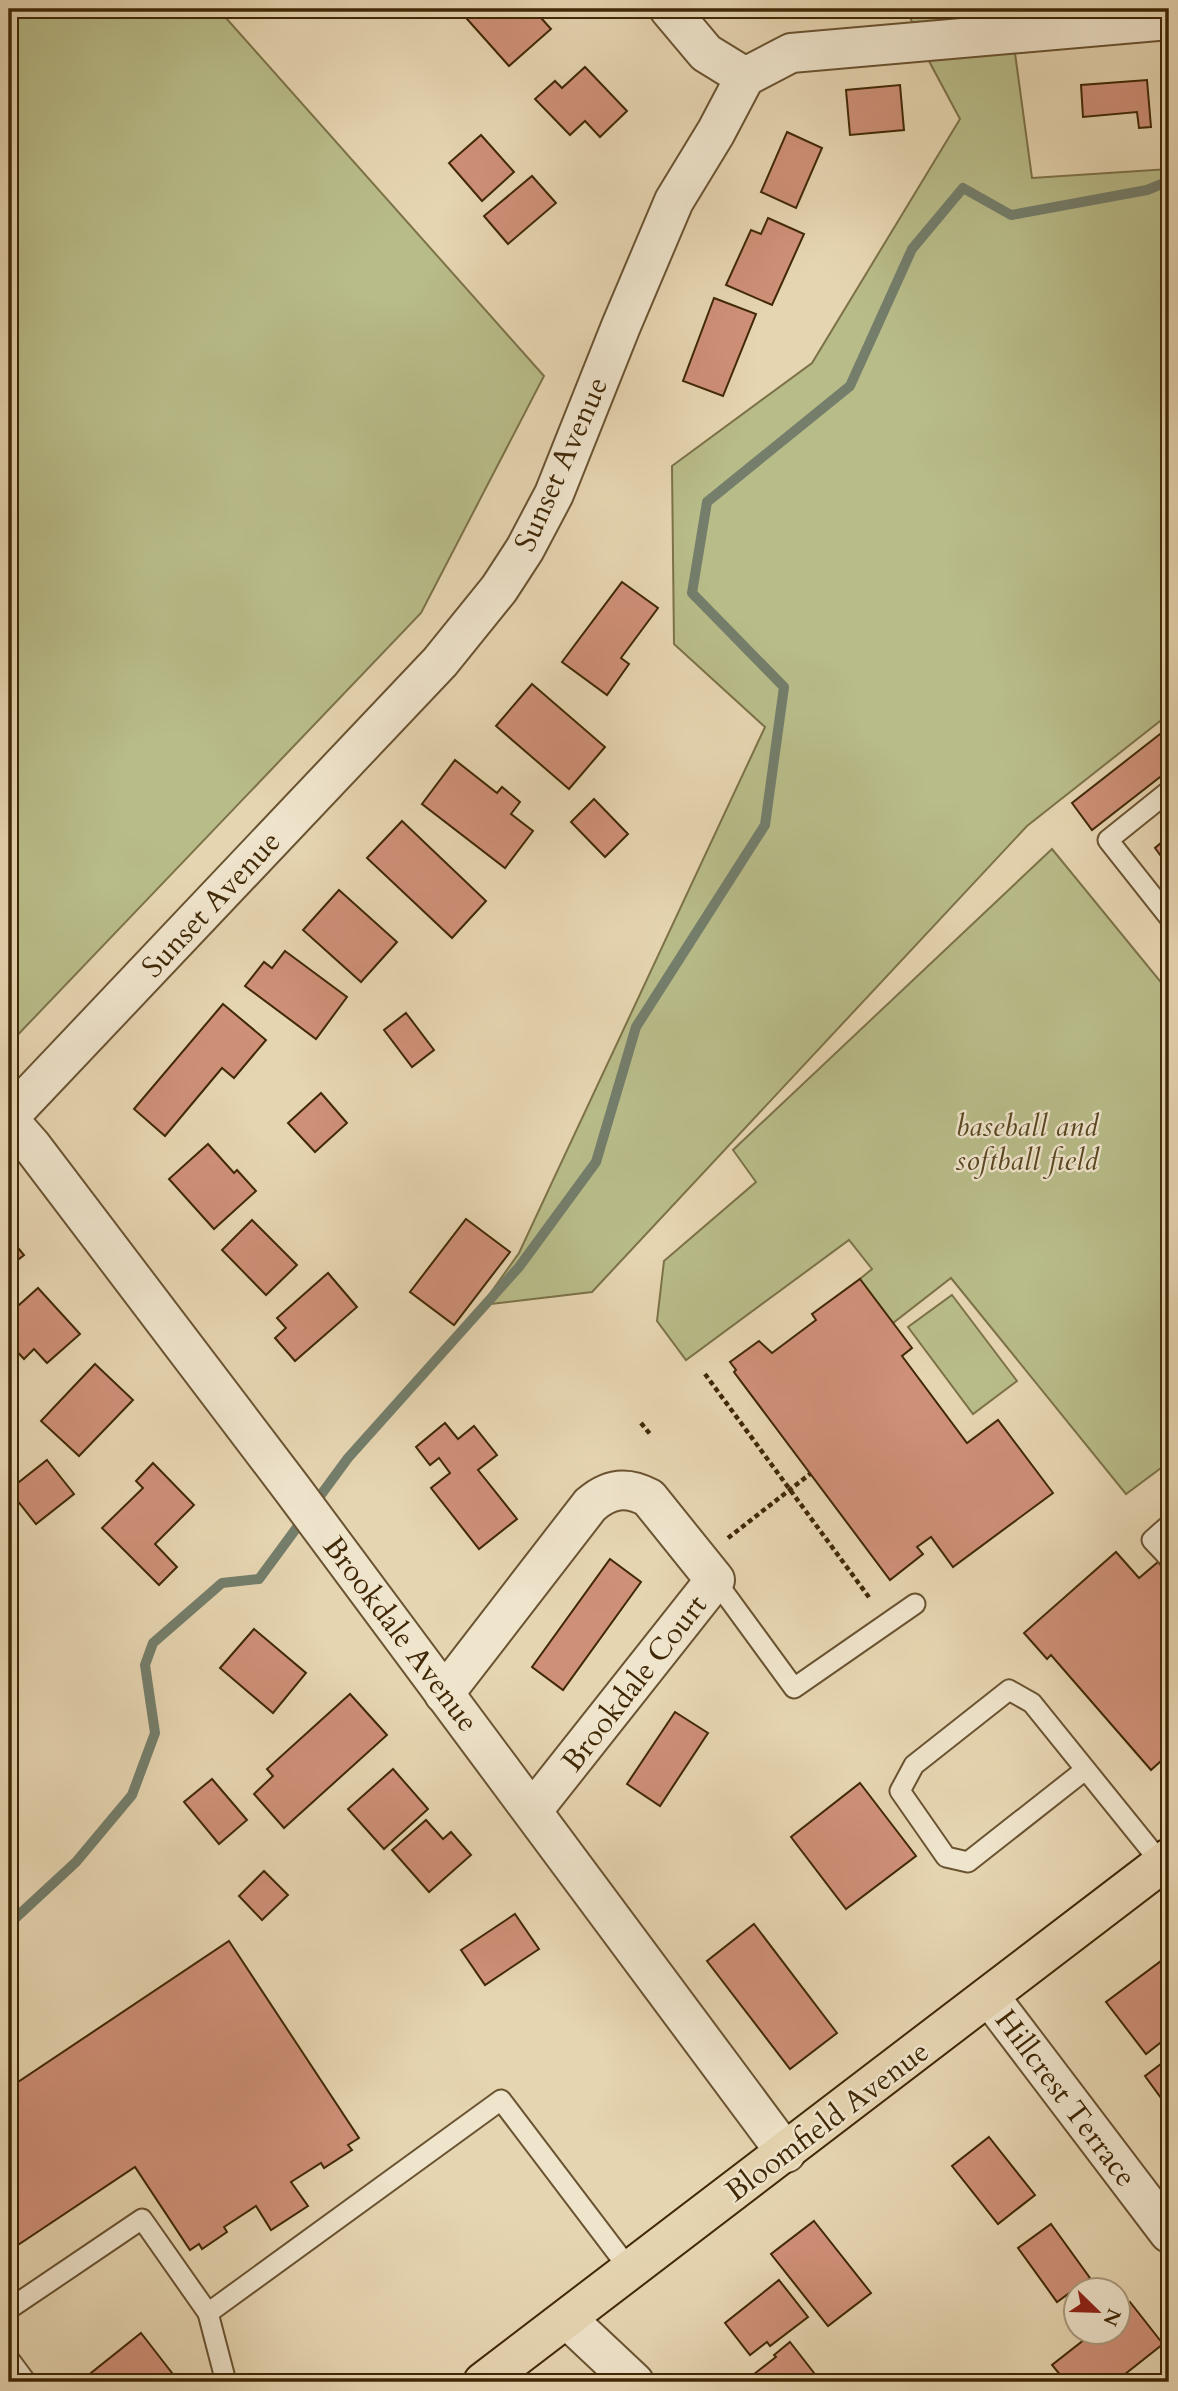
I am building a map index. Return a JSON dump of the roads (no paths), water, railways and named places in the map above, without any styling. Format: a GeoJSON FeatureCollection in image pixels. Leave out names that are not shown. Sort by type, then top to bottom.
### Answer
{"type":"FeatureCollection","features":[{"type":"Feature","properties":{"kind":"main road","name":"Bloomfield Avenue"},"geometry":{"type":"LineString","coordinates":[[483,2382],[1166,1861]]}},
{"type":"Feature","properties":{"kind":"street"},"geometry":{"type":"LineString","coordinates":[[670,9],[706,53],[730,68],[791,53],[1169,20]]}},
{"type":"Feature","properties":{"kind":"street","name":"Sunset Avenue"},"geometry":{"type":"LineString","coordinates":[[9,1118],[440,662],[499,589],[525,549],[554,494],[674,201],[716,132],[730,68]]}},
{"type":"Feature","properties":{"kind":"street","name":"Brookdale Avenue"},"geometry":{"type":"LineString","coordinates":[[9,1118],[534,1810],[786,2153]]}},
{"type":"Feature","properties":{"kind":"street","name":"Brookdale Court"},"geometry":{"type":"LineString","coordinates":[[444,1694],[590,1505],[611,1490],[637,1492],[649,1498],[715,1580],[534,1810]]}},
{"type":"Feature","properties":{"kind":"street","name":"Hillcrest Terrace"},"geometry":{"type":"LineString","coordinates":[[989,1996],[1169,2234]]}},
{"type":"Feature","properties":{"kind":"street"},"geometry":{"type":"LineString","coordinates":[[568,2319],[634,2382]]}},
{"type":"Feature","properties":{"kind":"lane"},"geometry":{"type":"LineString","coordinates":[[1169,791],[1108,839],[1169,917]]}},
{"type":"Feature","properties":{"kind":"lane"},"geometry":{"type":"LineString","coordinates":[[1169,1525],[1152,1540],[1169,1558]]}},
{"type":"Feature","properties":{"kind":"lane"},"geometry":{"type":"LineString","coordinates":[[715,1580],[794,1688],[915,1604]]}},
{"type":"Feature","properties":{"kind":"lane"},"geometry":{"type":"LineString","coordinates":[[1086,1770],[968,1862],[946,1857],[900,1791],[914,1765],[1009,1690],[1032,1703],[1086,1770],[1166,1861]]}},
{"type":"Feature","properties":{"kind":"lane"},"geometry":{"type":"LineString","coordinates":[[208,2313],[501,2100],[630,2270]]}},
{"type":"Feature","properties":{"kind":"lane"},"geometry":{"type":"LineString","coordinates":[[9,2309],[142,2219],[208,2313],[226,2382]]}},
{"type":"Feature","properties":{"kind":"lane"},"geometry":{"type":"LineString","coordinates":[[9,2360],[26,2382]]}},
{"type":"Feature","properties":{"kind":"waterway"},"geometry":{"type":"LineString","coordinates":[[9,1924],[76,1862],[132,1795],[155,1733],[145,1665],[153,1643],[222,1583],[259,1579],[348,1458],[519,1267],[596,1162],[636,1027],[765,825],[784,687],[692,593],[707,502],[850,386],[912,249],[963,188],[1011,215],[1147,190],[1169,181]]}},
{"type":"Feature","properties":{"kind":"park label","name":"baseball and softball field"},"geometry":{"type":"Point","coordinates":[1027,1143]}}]}
